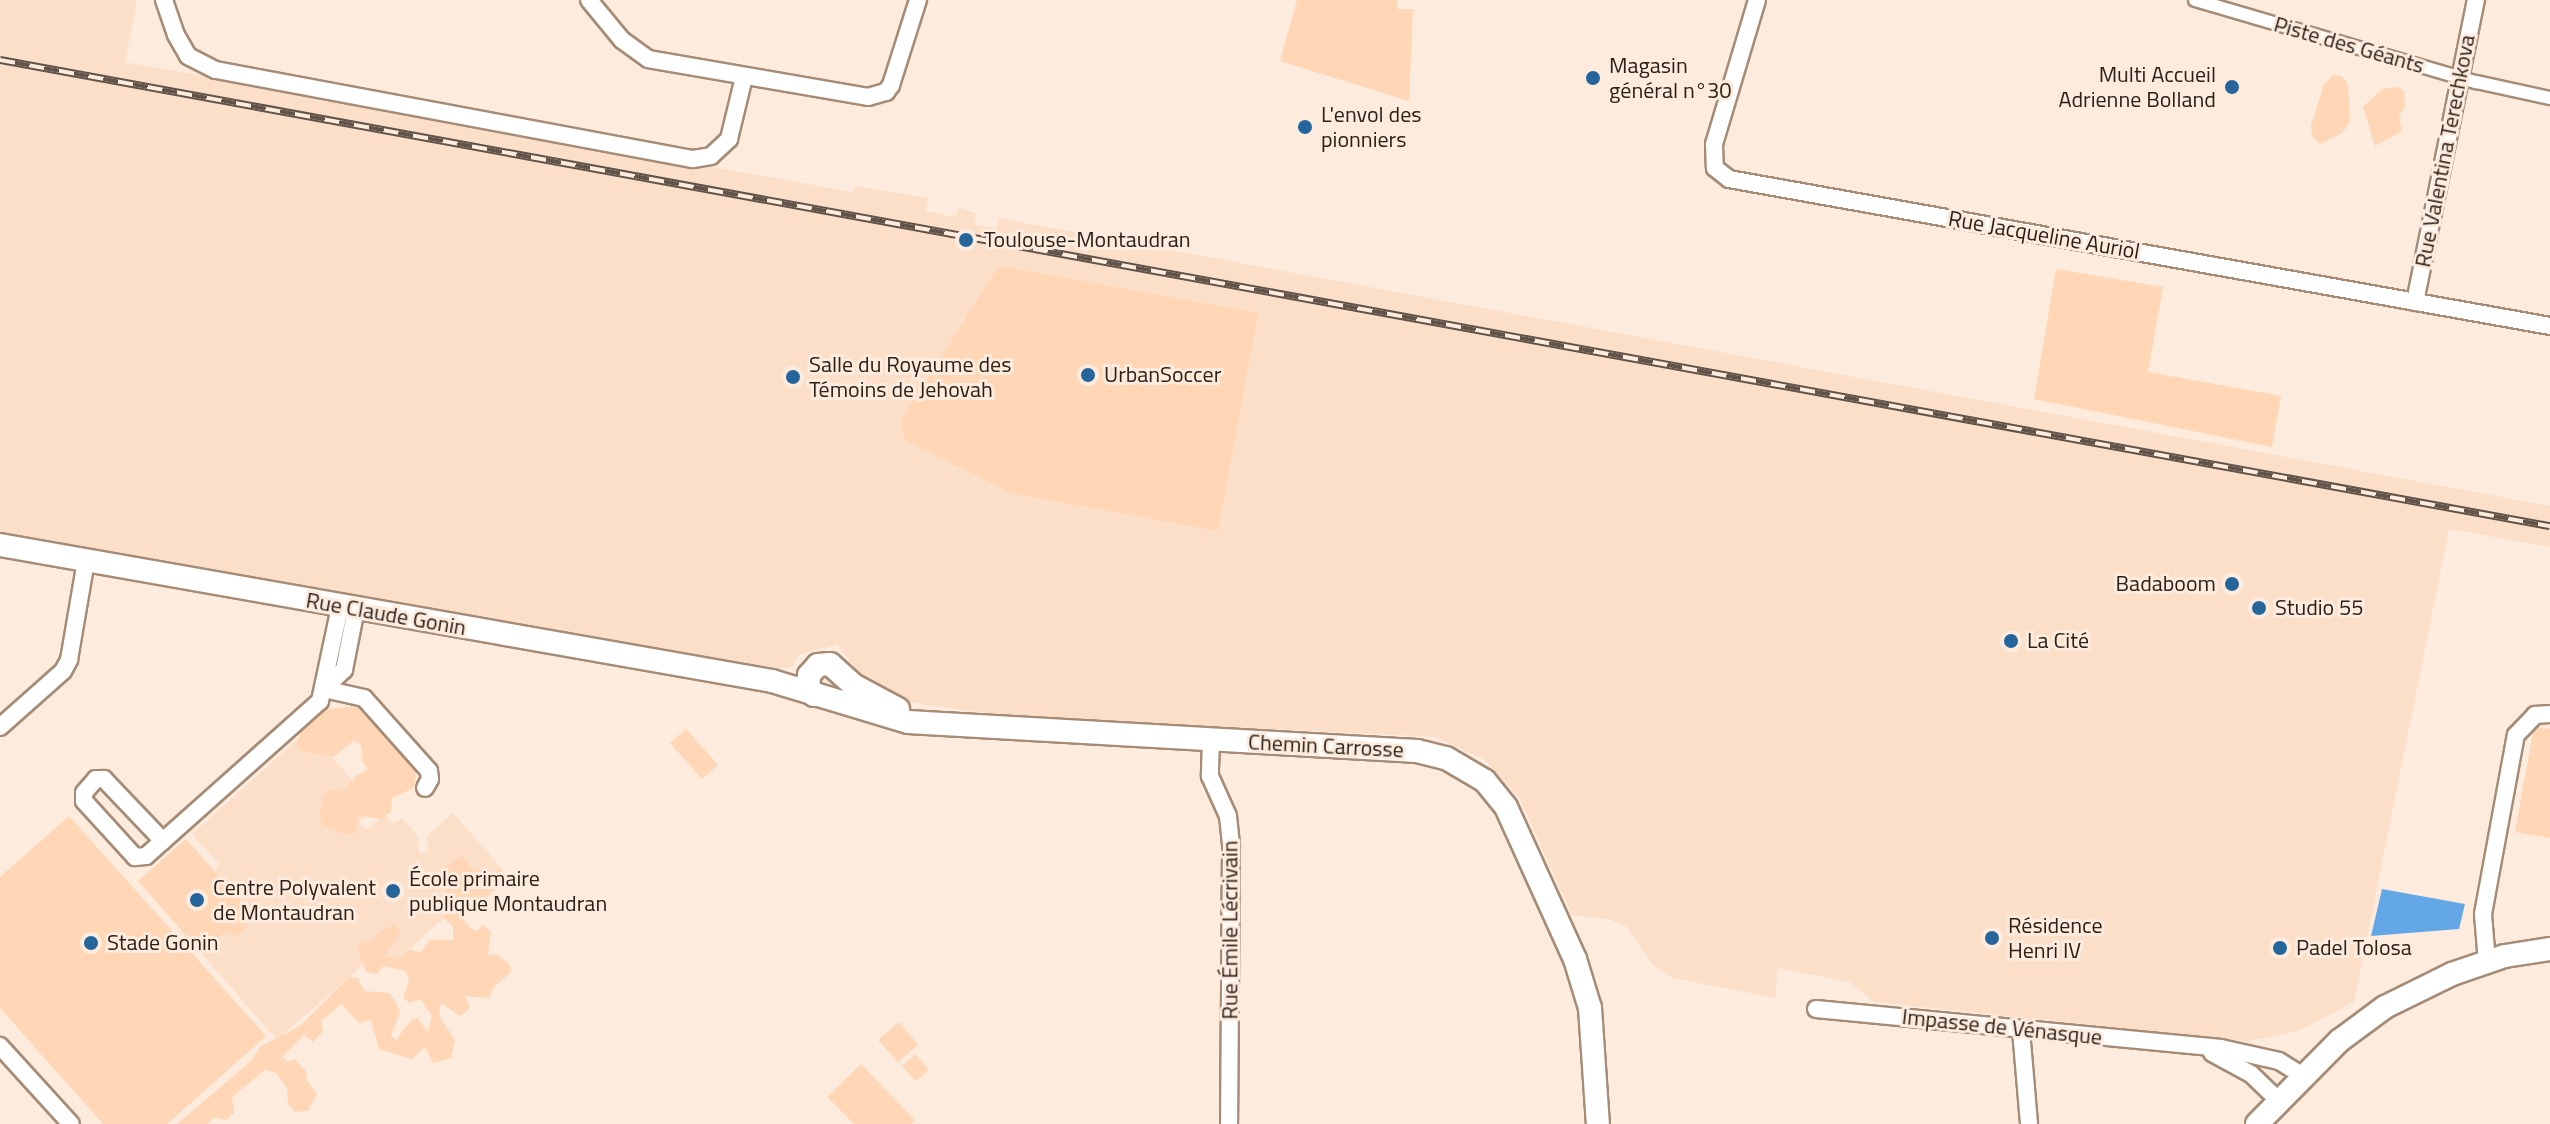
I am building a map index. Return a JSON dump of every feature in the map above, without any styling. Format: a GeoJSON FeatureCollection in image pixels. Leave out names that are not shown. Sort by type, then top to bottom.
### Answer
{"type":"FeatureCollection","features":[{"type":"Feature","properties":{"kind":"street"},"geometry":{"type":"LineString","coordinates":[[164,0],[181,46],[188,56],[216,70],[693,159],[711,156],[729,139],[744,77]]}},
{"type":"Feature","properties":{"kind":"street"},"geometry":{"type":"LineString","coordinates":[[589,0],[622,40],[640,56],[868,97],[886,92],[891,85],[918,0]]}},
{"type":"Feature","properties":{"kind":"street","name":"Rue Jacqueline Auriol"},"geometry":{"type":"LineString","coordinates":[[1757,0],[1714,144],[1715,168],[1729,179],[2550,326]]}},
{"type":"Feature","properties":{"kind":"street","name":"Piste des Géants"},"geometry":{"type":"LineString","coordinates":[[2195,0],[2459,78],[2550,98]]}},
{"type":"Feature","properties":{"kind":"street","name":"Rue Valentina Terechkova"},"geometry":{"type":"LineString","coordinates":[[2415,302],[2476,0]]}},
{"type":"Feature","properties":{"kind":"street","name":"Rue Claude Gonin"},"geometry":{"type":"LineString","coordinates":[[0,545],[816,689]]}},
{"type":"Feature","properties":{"kind":"street"},"geometry":{"type":"LineString","coordinates":[[0,727],[63,671],[69,660],[86,561]]}},
{"type":"Feature","properties":{"kind":"street"},"geometry":{"type":"LineString","coordinates":[[163,841],[104,779],[96,779],[84,793],[84,801],[135,857],[146,856],[163,841],[305,715],[320,701],[324,689],[344,670],[348,608]]}},
{"type":"Feature","properties":{"kind":"street"},"geometry":{"type":"LineString","coordinates":[[824,663],[836,666],[843,675],[842,688],[816,689],[824,663]]}},
{"type":"Feature","properties":{"kind":"street","name":"Chemin Carrosse"},"geometry":{"type":"LineString","coordinates":[[843,675],[874,698],[943,724]]}},
{"type":"Feature","properties":{"kind":"street"},"geometry":{"type":"LineString","coordinates":[[324,689],[364,698],[429,771],[430,779],[425,788]]}},
{"type":"Feature","properties":{"kind":"street","name":"Chemin Carrosse"},"geometry":{"type":"LineString","coordinates":[[816,689],[908,722],[1417,751],[1446,758],[1473,772],[1506,807],[1581,975],[1593,1027],[1598,1124]]}},
{"type":"Feature","properties":{"kind":"street"},"geometry":{"type":"LineString","coordinates":[[2487,962],[2483,914],[2516,735],[2535,715],[2550,714]]}},
{"type":"Feature","properties":{"kind":"street","name":"Rue Émile Lécrivain"},"geometry":{"type":"LineString","coordinates":[[1211,741],[1210,776],[1228,816],[1231,847],[1229,1124]]}},
{"type":"Feature","properties":{"kind":"street"},"geometry":{"type":"LineString","coordinates":[[2257,1124],[2339,1041],[2385,1007],[2452,974],[2487,962],[2550,949]]}},
{"type":"Feature","properties":{"kind":"street","name":"Impasse de Vénasque"},"geometry":{"type":"LineString","coordinates":[[1816,1009],[2188,1045],[2272,1059],[2303,1076]]}},
{"type":"Feature","properties":{"kind":"street"},"geometry":{"type":"LineString","coordinates":[[2021,1030],[2029,1124]]}},
{"type":"Feature","properties":{"kind":"street","name":"Impasse de Vénasque"},"geometry":{"type":"LineString","coordinates":[[2188,1045],[2232,1062],[2279,1101]]}},
{"type":"Feature","properties":{"kind":"street"},"geometry":{"type":"LineString","coordinates":[[0,1046],[71,1124]]}},
{"type":"Feature","properties":{"kind":"shaded area"},"geometry":{"type":"Polygon","coordinates":[[[0,0],[137,0],[125,62],[853,192],[855,186],[928,198],[926,211],[955,217],[959,208],[976,213],[974,225],[997,228],[999,218],[2550,506],[2550,547],[2449,529],[2354,1002],[2298,1031],[2248,1041],[1873,1002],[1850,982],[1777,968],[1776,998],[1672,978],[1652,964],[1627,927],[1609,919],[1572,915],[1519,797],[1485,760],[1436,737],[1007,716],[926,705],[899,699],[876,687],[859,673],[837,644],[798,655],[793,667],[777,669],[0,532],[0,0]]]}},
{"type":"Feature","properties":{"kind":"shaded area"},"geometry":{"type":"Polygon","coordinates":[[[1297,0],[1397,0],[1397,9],[1413,9],[1409,101],[1280,61],[1297,0]]]}},
{"type":"Feature","properties":{"kind":"shaded area"},"geometry":{"type":"Polygon","coordinates":[[[2334,75],[2341,76],[2348,84],[2350,121],[2342,133],[2320,144],[2312,136],[2311,126],[2324,84],[2334,75]]]}},
{"type":"Feature","properties":{"kind":"shaded area"},"geometry":{"type":"Polygon","coordinates":[[[2399,87],[2404,91],[2405,106],[2399,116],[2402,131],[2375,146],[2363,107],[2382,89],[2399,87]]]}},
{"type":"Feature","properties":{"kind":"shaded area","name":"UrbanSoccer"},"geometry":{"type":"Polygon","coordinates":[[[999,266],[1258,313],[1218,531],[1011,493],[906,441],[900,421],[999,266]]]}},
{"type":"Feature","properties":{"kind":"shaded area"},"geometry":{"type":"Polygon","coordinates":[[[2056,269],[2163,287],[2148,372],[2281,396],[2272,447],[2034,399],[2056,269]]]}},
{"type":"Feature","properties":{"kind":"shaded area"},"geometry":{"type":"Polygon","coordinates":[[[358,706],[416,771],[414,788],[392,798],[391,812],[380,819],[359,815],[355,833],[346,835],[322,824],[319,814],[324,795],[331,790],[343,791],[356,776],[368,769],[363,763],[361,746],[354,740],[334,757],[301,751],[297,744],[305,722],[318,710],[358,706]]]}},
{"type":"Feature","properties":{"kind":"shaded area"},"geometry":{"type":"Polygon","coordinates":[[[2540,727],[2550,729],[2550,838],[2515,832],[2533,732],[2540,727]]]}},
{"type":"Feature","properties":{"kind":"shaded area"},"geometry":{"type":"Polygon","coordinates":[[[686,729],[718,765],[702,779],[670,743],[686,729]]]}},
{"type":"Feature","properties":{"kind":"shaded area"},"geometry":{"type":"Polygon","coordinates":[[[308,730],[376,807],[359,822],[366,830],[385,815],[394,824],[402,818],[418,836],[419,853],[428,852],[427,836],[453,813],[501,868],[400,957],[372,957],[277,1040],[201,953],[228,929],[234,937],[256,918],[214,871],[220,864],[192,834],[308,730]]]}},
{"type":"Feature","properties":{"kind":"shaded area","name":"Stade Gonin"},"geometry":{"type":"Polygon","coordinates":[[[69,816],[266,1036],[167,1124],[103,1124],[0,1008],[0,877],[69,816]]]}},
{"type":"Feature","properties":{"kind":"shaded area","name":"Centre Polyvalent de Montaudran"},"geometry":{"type":"Polygon","coordinates":[[[186,839],[256,918],[235,937],[227,930],[201,953],[138,881],[186,839]]]}},
{"type":"Feature","properties":{"kind":"shaded area"},"geometry":{"type":"Polygon","coordinates":[[[462,855],[473,871],[482,867],[488,876],[501,868],[503,876],[496,889],[463,918],[470,928],[477,931],[483,925],[491,932],[488,954],[498,955],[509,964],[511,972],[494,987],[489,998],[465,996],[470,1008],[460,1016],[441,1003],[439,1016],[455,1040],[451,1058],[433,1063],[425,1047],[412,1059],[379,1049],[371,1020],[359,1023],[341,1004],[321,1021],[323,1031],[313,1042],[304,1035],[282,1057],[288,1062],[294,1059],[306,1071],[307,1081],[317,1094],[308,1111],[295,1112],[288,1104],[287,1088],[277,1074],[266,1069],[232,1097],[234,1113],[226,1120],[215,1117],[207,1124],[177,1124],[250,1062],[261,1046],[300,1026],[349,977],[358,978],[364,991],[389,993],[400,1013],[391,1036],[396,1040],[412,1019],[418,1019],[428,1032],[432,1016],[420,999],[410,1003],[403,998],[409,981],[406,971],[383,966],[377,974],[366,972],[357,946],[363,940],[372,942],[378,933],[395,924],[400,933],[384,957],[400,957],[410,949],[420,953],[429,940],[453,940],[453,927],[444,918],[444,908],[451,900],[435,875],[462,855]]]}},
{"type":"Feature","properties":{"kind":"shaded area"},"geometry":{"type":"Polygon","coordinates":[[[899,1022],[918,1045],[898,1062],[878,1040],[899,1022]]]}},
{"type":"Feature","properties":{"kind":"shaded area"},"geometry":{"type":"Polygon","coordinates":[[[915,1054],[929,1070],[916,1081],[902,1066],[915,1054]]]}},
{"type":"Feature","properties":{"kind":"shaded area"},"geometry":{"type":"Polygon","coordinates":[[[861,1064],[915,1120],[911,1124],[854,1124],[827,1097],[861,1064]]]}},
{"type":"Feature","properties":{"kind":"water"},"geometry":{"type":"Polygon","coordinates":[[[2382,889],[2465,904],[2459,929],[2371,936],[2382,889]]]}},
{"type":"Feature","properties":{"kind":"railway"},"geometry":{"type":"LineString","coordinates":[[0,60],[2550,526]]}},
{"type":"Feature","properties":{"kind":"place","name":"Magasin général n°30"},"geometry":{"type":"Point","coordinates":[1593,78]}},
{"type":"Feature","properties":{"kind":"place","name":"Multi Accueil Adrienne Bolland"},"geometry":{"type":"Point","coordinates":[2232,87]}},
{"type":"Feature","properties":{"kind":"place","name":"L'envol des pionniers"},"geometry":{"type":"Point","coordinates":[1305,127]}},
{"type":"Feature","properties":{"kind":"place","name":"Toulouse-Montaudran"},"geometry":{"type":"Point","coordinates":[966,240]}},
{"type":"Feature","properties":{"kind":"place","name":"UrbanSoccer"},"geometry":{"type":"Point","coordinates":[1088,375]}},
{"type":"Feature","properties":{"kind":"place","name":"Salle du Royaume des Témoins de Jehovah"},"geometry":{"type":"Point","coordinates":[793,377]}},
{"type":"Feature","properties":{"kind":"place","name":"Badaboom"},"geometry":{"type":"Point","coordinates":[2232,584]}},
{"type":"Feature","properties":{"kind":"place","name":"Studio 55"},"geometry":{"type":"Point","coordinates":[2259,608]}},
{"type":"Feature","properties":{"kind":"place","name":"La Cité"},"geometry":{"type":"Point","coordinates":[2011,641]}},
{"type":"Feature","properties":{"kind":"place","name":"École primaire publique Montaudran"},"geometry":{"type":"Point","coordinates":[393,891]}},
{"type":"Feature","properties":{"kind":"place","name":"Centre Polyvalent de Montaudran"},"geometry":{"type":"Point","coordinates":[197,900]}},
{"type":"Feature","properties":{"kind":"place","name":"Résidence Henri IV"},"geometry":{"type":"Point","coordinates":[1992,938]}},
{"type":"Feature","properties":{"kind":"place","name":"Stade Gonin"},"geometry":{"type":"Point","coordinates":[91,943]}},
{"type":"Feature","properties":{"kind":"place","name":"Padel Tolosa"},"geometry":{"type":"Point","coordinates":[2280,948]}}]}
